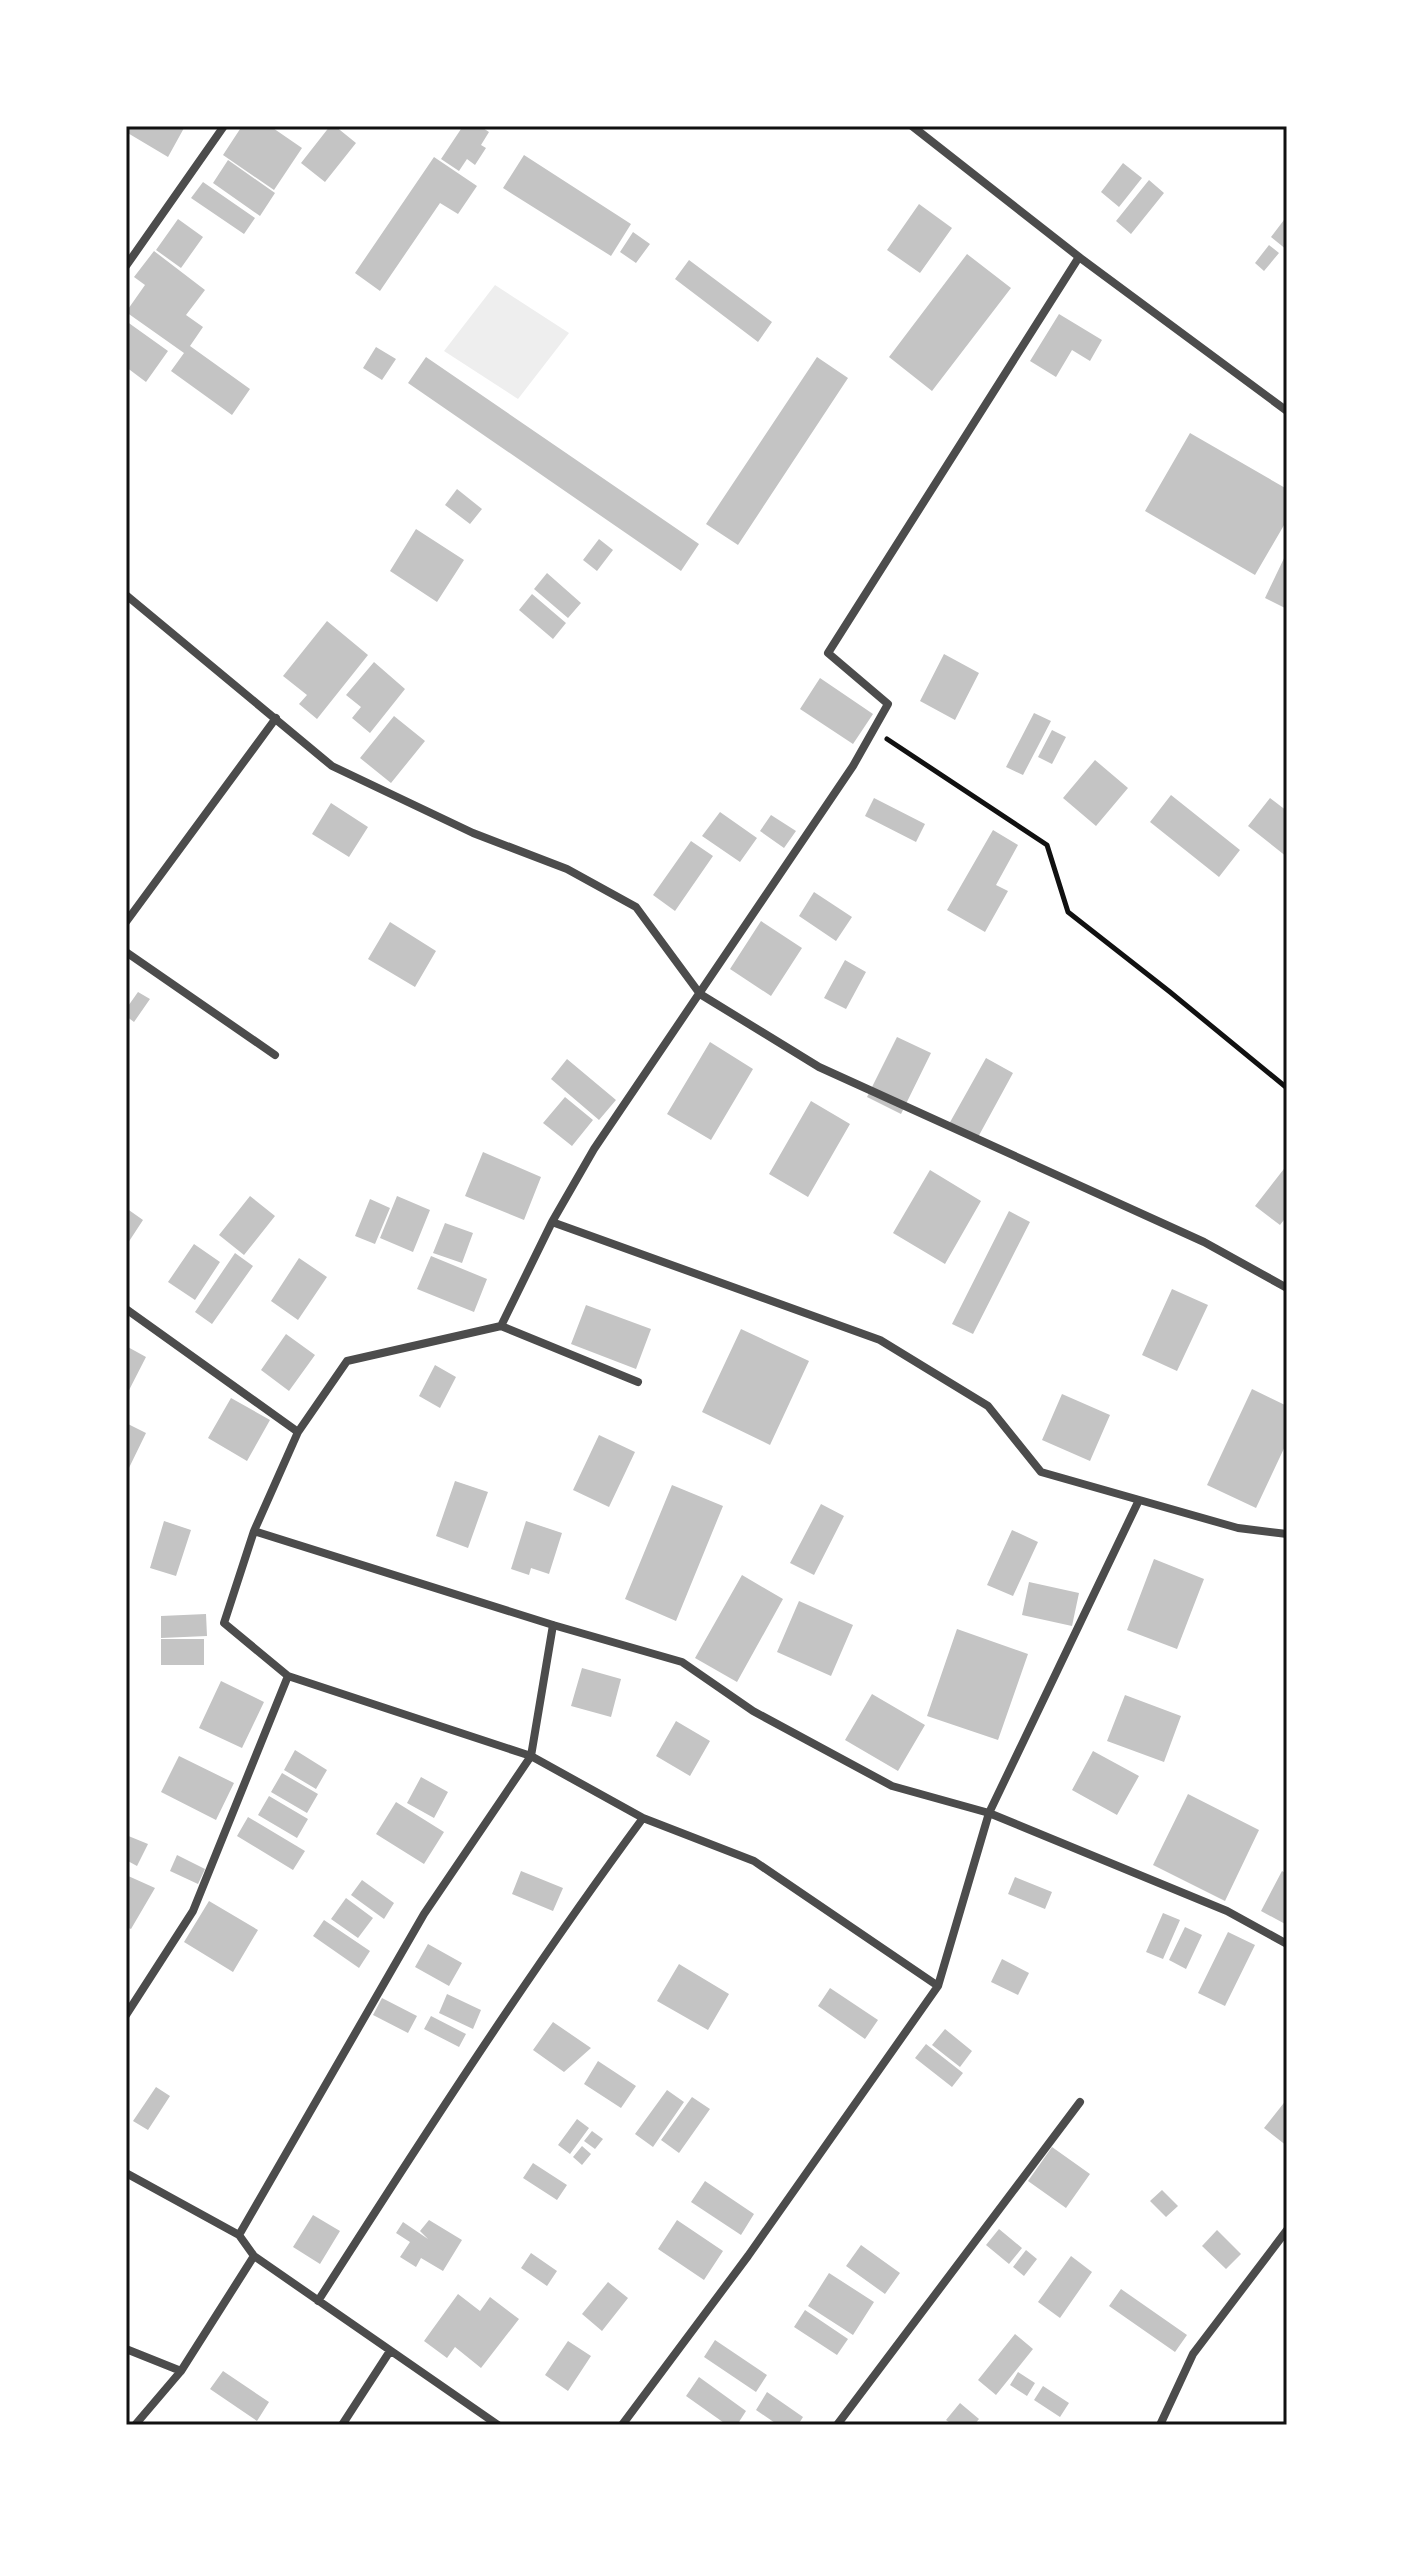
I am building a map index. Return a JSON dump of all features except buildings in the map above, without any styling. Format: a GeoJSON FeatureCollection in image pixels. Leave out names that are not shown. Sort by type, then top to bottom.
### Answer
{"type":"FeatureCollection","features":[{"type":"Feature","properties":{"kind":"street"},"geometry":{"type":"LineString","coordinates":[[127,263],[224,126]]}},
{"type":"Feature","properties":{"kind":"street"},"geometry":{"type":"LineString","coordinates":[[912,126],[1079,257],[1287,411]]}},
{"type":"Feature","properties":{"kind":"street"},"geometry":{"type":"LineString","coordinates":[[501,1326],[552,1222],[594,1149],[853,766],[874,730],[888,704],[828,653],[1079,257]]}},
{"type":"Feature","properties":{"kind":"street"},"geometry":{"type":"LineString","coordinates":[[126,595],[332,766],[473,833],[567,869],[636,907],[700,994],[819,1067],[1204,1242],[1287,1288]]}},
{"type":"Feature","properties":{"kind":"street"},"geometry":{"type":"LineString","coordinates":[[126,922],[276,718]]}},
{"type":"Feature","properties":{"kind":"street"},"geometry":{"type":"LineString","coordinates":[[126,952],[275,1055]]}},
{"type":"Feature","properties":{"kind":"street"},"geometry":{"type":"LineString","coordinates":[[552,1222],[880,1340],[988,1406],[1041,1472],[1238,1528],[1287,1534]]}},
{"type":"Feature","properties":{"kind":"street"},"geometry":{"type":"LineString","coordinates":[[126,1309],[298,1432]]}},
{"type":"Feature","properties":{"kind":"street"},"geometry":{"type":"LineString","coordinates":[[638,1382],[501,1326],[347,1361],[298,1432],[254,1531],[224,1623],[288,1676],[531,1756],[643,1818],[754,1861],[938,1986]]}},
{"type":"Feature","properties":{"kind":"street"},"geometry":{"type":"LineString","coordinates":[[622,2425],[748,2256],[938,1986],[989,1813],[1139,1500]]}},
{"type":"Feature","properties":{"kind":"street"},"geometry":{"type":"LineString","coordinates":[[254,1531],[682,1662],[753,1711],[892,1786],[989,1813],[1227,1911],[1287,1944]]}},
{"type":"Feature","properties":{"kind":"street"},"geometry":{"type":"LineString","coordinates":[[239,2235],[424,1914],[531,1756],[553,1625]]}},
{"type":"Feature","properties":{"kind":"street"},"geometry":{"type":"LineString","coordinates":[[126,2015],[193,1911],[288,1676]]}},
{"type":"Feature","properties":{"kind":"street"},"geometry":{"type":"LineString","coordinates":[[318,2301],[449,2096],[581,1902],[643,1818]]}},
{"type":"Feature","properties":{"kind":"street"},"geometry":{"type":"LineString","coordinates":[[837,2425],[1080,2102]]}},
{"type":"Feature","properties":{"kind":"street"},"geometry":{"type":"LineString","coordinates":[[126,2173],[239,2235],[254,2256],[498,2425]]}},
{"type":"Feature","properties":{"kind":"street"},"geometry":{"type":"LineString","coordinates":[[1160,2425],[1193,2354],[1287,2230]]}},
{"type":"Feature","properties":{"kind":"street"},"geometry":{"type":"LineString","coordinates":[[135,2425],[181,2371],[254,2256]]}},
{"type":"Feature","properties":{"kind":"street"},"geometry":{"type":"LineString","coordinates":[[126,2349],[181,2371]]}},
{"type":"Feature","properties":{"kind":"street"},"geometry":{"type":"LineString","coordinates":[[342,2425],[390,2351]]}},
{"type":"Feature","properties":{"kind":"path"},"geometry":{"type":"LineString","coordinates":[[874,730],[1047,845],[1068,912],[1287,1088]]}},
{"type":"Feature","properties":{"kind":"shaded area"},"geometry":{"type":"Polygon","coordinates":[[[495,285],[569,333],[518,399],[444,351],[495,285]]]}}]}
